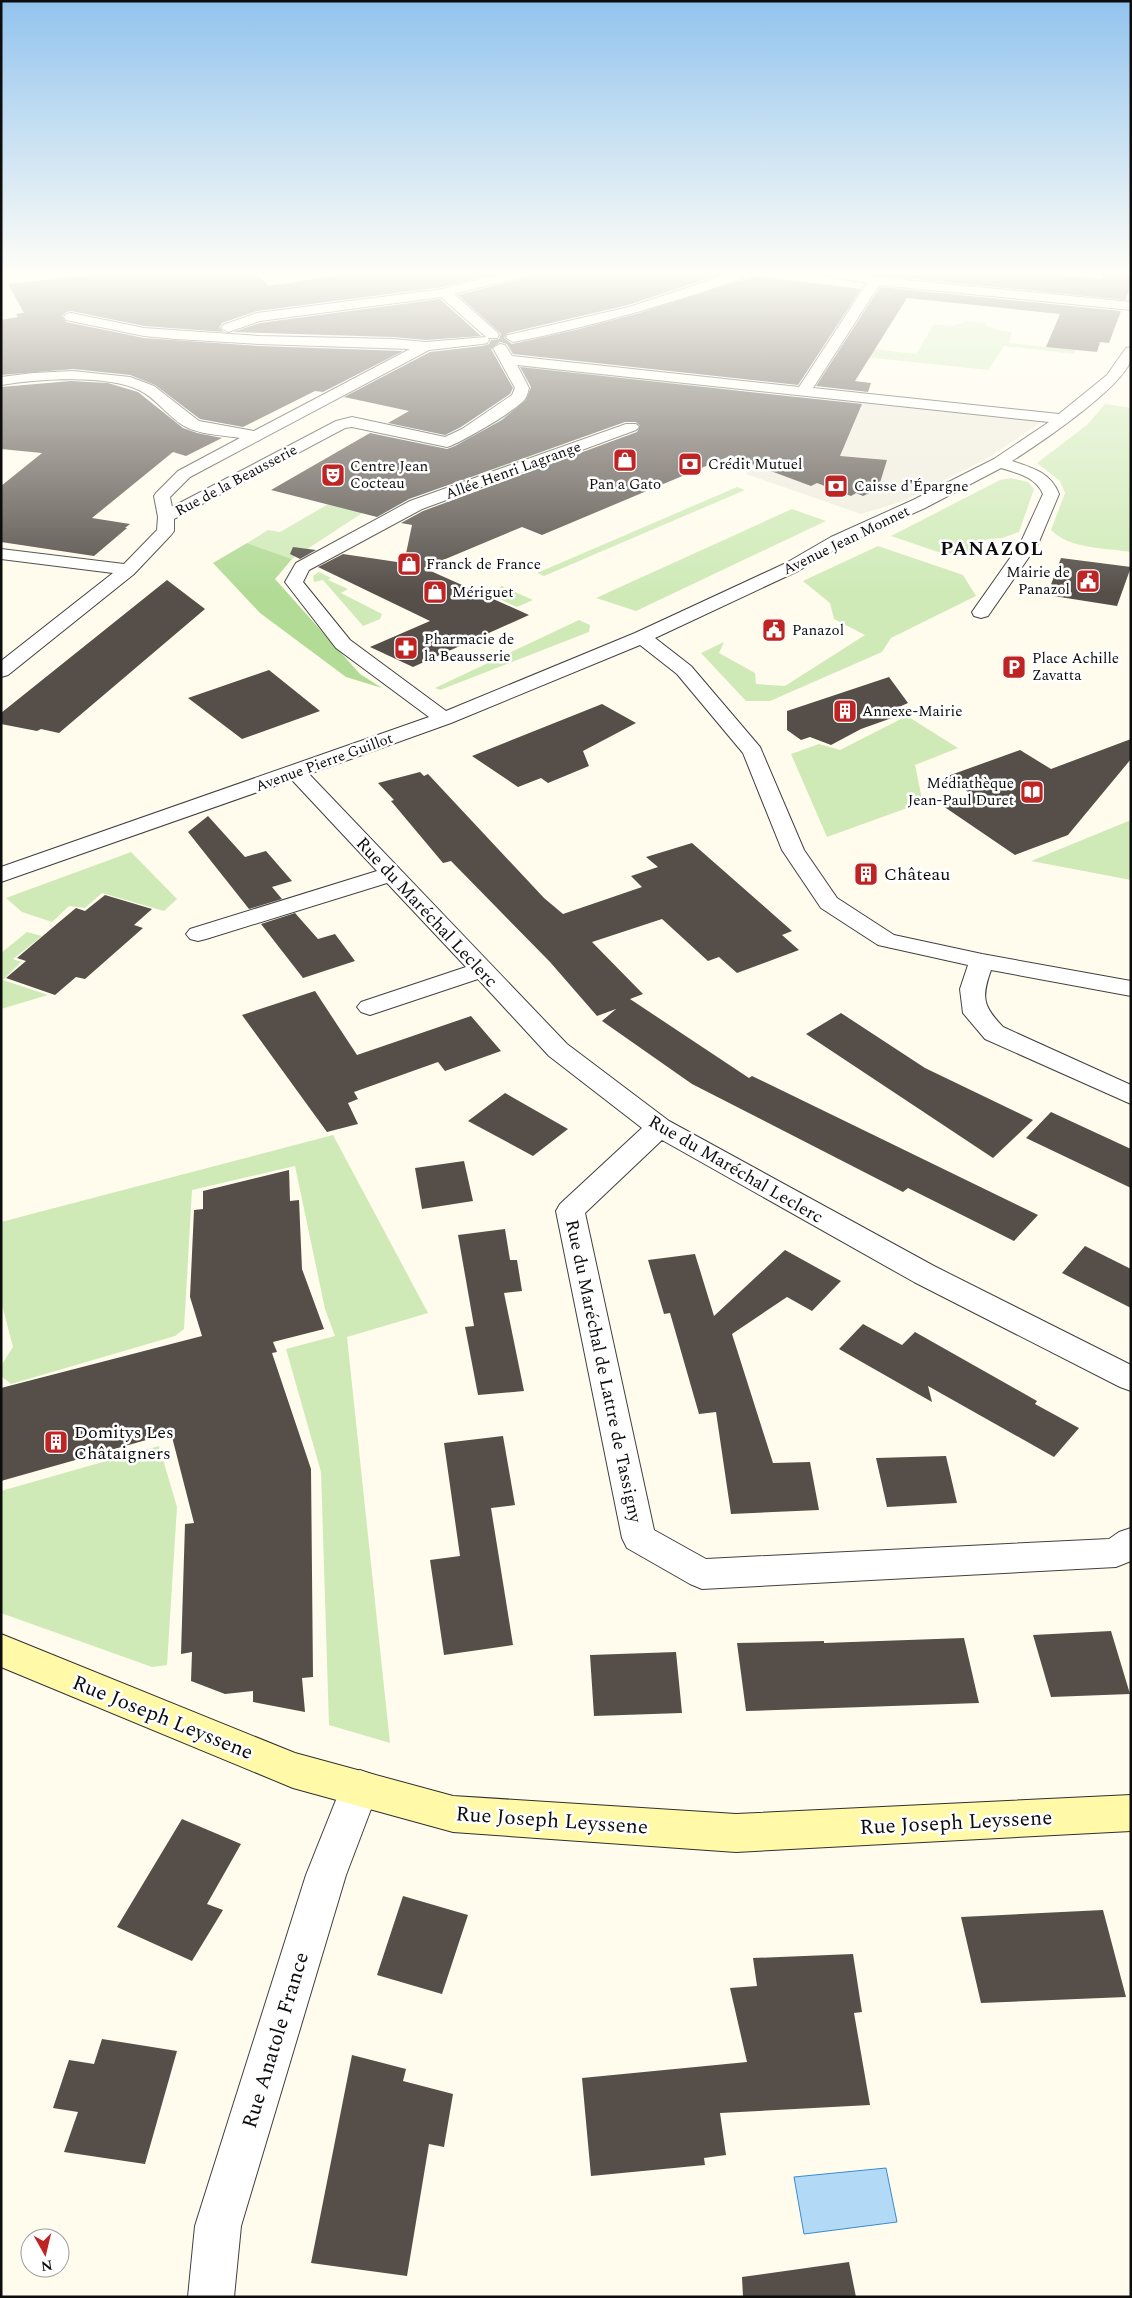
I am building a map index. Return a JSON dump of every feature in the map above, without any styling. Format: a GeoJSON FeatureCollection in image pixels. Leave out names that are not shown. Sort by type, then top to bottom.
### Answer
{"type":"FeatureCollection","features":[{"type":"Feature","properties":{"kind":"street"},"geometry":{"type":"LineString","coordinates":[[1,381],[16,378]]}},
{"type":"Feature","properties":{"kind":"street"},"geometry":{"type":"LineString","coordinates":[[96,378],[142,386],[190,423],[256,436]]}},
{"type":"Feature","properties":{"kind":"street"},"geometry":{"type":"LineString","coordinates":[[166,517],[162,496],[184,474],[365,378]]}},
{"type":"Feature","properties":{"kind":"street","name":"Rue de la Beausserie"},"geometry":{"type":"LineString","coordinates":[[1,671],[128,570],[165,531],[166,517],[341,424],[352,422],[447,442],[467,432],[519,397],[522,388],[517,378]]}},
{"type":"Feature","properties":{"kind":"street"},"geometry":{"type":"LineString","coordinates":[[682,378],[1061,419]]}},
{"type":"Feature","properties":{"kind":"street"},"geometry":{"type":"LineString","coordinates":[[804,391],[812,378]]}},
{"type":"Feature","properties":{"kind":"street","name":"Avenue Jean Monnet"},"geometry":{"type":"LineString","coordinates":[[642,637],[792,568],[837,541],[919,504],[1000,462],[1040,437],[1112,378]]}},
{"type":"Feature","properties":{"kind":"street","name":"Allée Henri Lagrange"},"geometry":{"type":"LineString","coordinates":[[444,719],[343,644],[294,582],[302,567],[416,505],[631,427]]}},
{"type":"Feature","properties":{"kind":"street"},"geometry":{"type":"LineString","coordinates":[[981,612],[1029,544],[1051,494],[1049,486],[1034,474],[1000,462]]}},
{"type":"Feature","properties":{"kind":"street"},"geometry":{"type":"LineString","coordinates":[[1,554],[128,570]]}},
{"type":"Feature","properties":{"kind":"street"},"geometry":{"type":"LineString","coordinates":[[642,637],[684,670],[753,751],[793,850],[829,903],[886,940],[982,961],[1131,989]]}},
{"type":"Feature","properties":{"kind":"street","name":"Avenue Pierre Guillot"},"geometry":{"type":"LineString","coordinates":[[1,875],[444,719],[642,637]]}},
{"type":"Feature","properties":{"kind":"street","name":"Rue du Maréchal Leclerc"},"geometry":{"type":"LineString","coordinates":[[296,772],[558,1050],[659,1127],[924,1274],[1131,1379]]}},
{"type":"Feature","properties":{"kind":"street"},"geometry":{"type":"LineString","coordinates":[[198,934],[391,874]]}},
{"type":"Feature","properties":{"kind":"street"},"geometry":{"type":"LineString","coordinates":[[982,961],[972,990],[976,1013],[994,1033],[1131,1095]]}},
{"type":"Feature","properties":{"kind":"street"},"geometry":{"type":"LineString","coordinates":[[370,1007],[482,970]]}},
{"type":"Feature","properties":{"kind":"street","name":"Rue du Maréchal de Lattre de Tassigny"},"geometry":{"type":"LineString","coordinates":[[659,1127],[570,1210],[639,1538],[702,1574],[1116,1553],[1131,1542]]}},
{"type":"Feature","properties":{"kind":"street","name":"Rue Joseph Leyssene"},"geometry":{"type":"LineString","coordinates":[[1,1650],[293,1770],[453,1814],[736,1833],[1131,1813]]}},
{"type":"Feature","properties":{"kind":"street","name":"Rue Anatole France"},"geometry":{"type":"LineString","coordinates":[[211,2297],[218,2226],[326,1875],[360,1788]]}},
{"type":"Feature","properties":{"kind":"green space"},"geometry":{"type":"Polygon","coordinates":[[[529,378],[637,378],[737,390],[705,420],[626,420],[471,480],[438,483],[416,478],[292,559],[247,543],[268,530],[280,532],[394,466],[492,435],[487,426],[521,404],[533,388],[529,378]]]}},
{"type":"Feature","properties":{"kind":"green space"},"geometry":{"type":"Polygon","coordinates":[[[1105,404],[1131,408],[1131,552],[1088,547],[1068,541],[1051,530],[1065,493],[1060,481],[1037,463],[1087,425],[1105,404]]]}},
{"type":"Feature","properties":{"kind":"green space"},"geometry":{"type":"Polygon","coordinates":[[[1011,478],[1028,482],[1034,489],[1019,532],[1002,538],[987,539],[967,554],[944,554],[891,536],[1000,480],[1011,478]]]}},
{"type":"Feature","properties":{"kind":"green space"},"geometry":{"type":"Polygon","coordinates":[[[737,487],[745,490],[544,576],[537,573],[737,487]]]}},
{"type":"Feature","properties":{"kind":"green space"},"geometry":{"type":"Polygon","coordinates":[[[792,509],[826,521],[636,611],[596,598],[792,509]]]}},
{"type":"Feature","properties":{"kind":"green space"},"geometry":{"type":"Polygon","coordinates":[[[247,543],[292,559],[275,579],[360,674],[382,688],[346,677],[260,613],[213,563],[247,543]]]}},
{"type":"Feature","properties":{"kind":"green space"},"geometry":{"type":"Polygon","coordinates":[[[878,546],[963,575],[976,596],[891,638],[882,652],[770,701],[746,701],[701,653],[724,642],[719,653],[755,673],[756,684],[785,686],[865,635],[834,619],[830,603],[803,581],[878,546]]]}},
{"type":"Feature","properties":{"kind":"green space"},"geometry":{"type":"Polygon","coordinates":[[[319,572],[331,578],[328,580],[348,589],[341,593],[382,614],[380,619],[363,626],[323,580],[314,582],[313,576],[319,572]]]}},
{"type":"Feature","properties":{"kind":"green space"},"geometry":{"type":"Polygon","coordinates":[[[502,586],[533,600],[517,607],[486,593],[502,586]]]}},
{"type":"Feature","properties":{"kind":"green space"},"geometry":{"type":"Polygon","coordinates":[[[579,620],[590,625],[589,632],[440,690],[435,688],[579,620]]]}},
{"type":"Feature","properties":{"kind":"green space"},"geometry":{"type":"Polygon","coordinates":[[[907,716],[958,748],[915,765],[923,804],[827,837],[791,754],[819,744],[840,750],[907,716]]]}},
{"type":"Feature","properties":{"kind":"green space"},"geometry":{"type":"Polygon","coordinates":[[[1131,820],[1131,880],[1031,861],[1131,820]]]}},
{"type":"Feature","properties":{"kind":"green space"},"geometry":{"type":"Polygon","coordinates":[[[131,852],[177,899],[164,911],[102,893],[85,908],[69,906],[52,922],[22,912],[6,898],[131,852]]]}},
{"type":"Feature","properties":{"kind":"green space"},"geometry":{"type":"Polygon","coordinates":[[[27,932],[42,936],[13,959],[21,962],[3,980],[48,995],[1,1009],[1,953],[27,932]]]}},
{"type":"Feature","properties":{"kind":"green space"},"geometry":{"type":"Polygon","coordinates":[[[333,1135],[428,1313],[347,1337],[390,1743],[329,1725],[321,1472],[286,1349],[335,1336],[325,1309],[295,1166],[192,1190],[184,1329],[175,1336],[11,1384],[1,1376],[1,1366],[13,1347],[1,1301],[1,1222],[333,1135]]]}},
{"type":"Feature","properties":{"kind":"green space"},"geometry":{"type":"Polygon","coordinates":[[[159,1446],[177,1507],[167,1665],[152,1667],[1,1613],[1,1491],[159,1446]]]}},
{"type":"Feature","properties":{"kind":"shaded area"},"geometry":{"type":"Polygon","coordinates":[[[838,398],[1041,422],[988,458],[903,501],[861,514],[746,474],[797,416],[838,398]]]}},
{"type":"Feature","properties":{"kind":"water"},"geometry":{"type":"Polygon","coordinates":[[[886,2168],[897,2222],[804,2234],[794,2177],[886,2168]]]}},
{"type":"Feature","properties":{"kind":"building"},"geometry":{"type":"Polygon","coordinates":[[[138,378],[350,378],[323,392],[315,391],[243,427],[200,419],[155,385],[138,378]]]}},
{"type":"Feature","properties":{"kind":"building"},"geometry":{"type":"Polygon","coordinates":[[[380,378],[507,378],[513,388],[510,394],[461,427],[445,435],[388,423],[409,411],[344,397],[380,378]]]}},
{"type":"Feature","properties":{"kind":"building"},"geometry":{"type":"Polygon","coordinates":[[[526,378],[624,378],[862,404],[840,456],[887,460],[878,489],[863,496],[856,493],[851,496],[817,483],[811,486],[730,456],[542,535],[522,527],[424,568],[529,615],[413,667],[370,647],[430,621],[318,567],[343,554],[404,563],[412,525],[401,523],[423,511],[637,432],[640,426],[636,422],[625,422],[409,499],[377,517],[271,490],[370,433],[447,449],[455,446],[502,420],[526,400],[531,387],[526,378]]]}},
{"type":"Feature","properties":{"kind":"building"},"geometry":{"type":"Polygon","coordinates":[[[736,378],[802,378],[798,385],[736,378]]]}},
{"type":"Feature","properties":{"kind":"building"},"geometry":{"type":"Polygon","coordinates":[[[821,378],[857,378],[855,381],[871,383],[868,392],[816,386],[821,378]]]}},
{"type":"Feature","properties":{"kind":"building"},"geometry":{"type":"Polygon","coordinates":[[[71,381],[108,383],[138,392],[183,428],[222,438],[186,456],[173,452],[92,518],[130,524],[94,556],[1,542],[1,486],[42,453],[1,449],[1,387],[71,381]]]}},
{"type":"Feature","properties":{"kind":"building"},"geometry":{"type":"Polygon","coordinates":[[[293,547],[316,550],[300,559],[290,554],[293,547]]]}},
{"type":"Feature","properties":{"kind":"building","name":"Mairie de Panazol"},"geometry":{"type":"Polygon","coordinates":[[[1061,558],[1131,567],[1117,606],[1047,595],[1061,558]]]}},
{"type":"Feature","properties":{"kind":"building"},"geometry":{"type":"Polygon","coordinates":[[[167,580],[205,609],[59,733],[1,724],[1,713],[167,580]]]}},
{"type":"Feature","properties":{"kind":"building"},"geometry":{"type":"Polygon","coordinates":[[[269,670],[320,711],[242,739],[188,698],[269,670]]]}},
{"type":"Feature","properties":{"kind":"building","name":"Annexe-Mairie"},"geometry":{"type":"Polygon","coordinates":[[[889,677],[908,703],[899,707],[903,714],[861,729],[831,745],[810,737],[801,740],[787,730],[787,711],[889,677]]]}},
{"type":"Feature","properties":{"kind":"building"},"geometry":{"type":"Polygon","coordinates":[[[602,704],[636,723],[583,751],[589,766],[548,783],[541,778],[518,787],[472,756],[602,704]]]}},
{"type":"Feature","properties":{"kind":"building"},"geometry":{"type":"Polygon","coordinates":[[[1131,739],[1131,759],[1068,835],[1015,855],[943,806],[973,795],[945,777],[1020,750],[1051,769],[1131,739]]]}},
{"type":"Feature","properties":{"kind":"building"},"geometry":{"type":"Polygon","coordinates":[[[420,772],[424,776],[428,774],[544,898],[563,914],[642,887],[631,876],[658,867],[646,857],[692,843],[792,931],[782,935],[799,950],[737,973],[719,957],[708,961],[662,919],[592,942],[643,994],[630,999],[749,1078],[752,1076],[1038,1215],[1014,1241],[908,1188],[903,1192],[692,1084],[602,1021],[616,1009],[597,1016],[550,962],[451,861],[443,863],[391,801],[394,800],[378,783],[420,772]]]}},
{"type":"Feature","properties":{"kind":"building"},"geometry":{"type":"Polygon","coordinates":[[[208,816],[245,857],[266,851],[292,881],[272,887],[282,899],[249,909],[188,832],[208,816]]]}},
{"type":"Feature","properties":{"kind":"building"},"geometry":{"type":"Polygon","coordinates":[[[105,895],[152,909],[134,925],[143,928],[85,979],[76,977],[55,995],[6,978],[26,961],[17,958],[58,923],[76,908],[85,911],[105,895]]]}},
{"type":"Feature","properties":{"kind":"building"},"geometry":{"type":"Polygon","coordinates":[[[295,913],[318,939],[335,934],[355,961],[303,978],[261,924],[295,913]]]}},
{"type":"Feature","properties":{"kind":"building"},"geometry":{"type":"Polygon","coordinates":[[[315,991],[357,1055],[471,1016],[501,1051],[445,1071],[438,1062],[354,1092],[358,1099],[348,1103],[358,1124],[327,1132],[242,1015],[315,991]]]}},
{"type":"Feature","properties":{"kind":"building"},"geometry":{"type":"Polygon","coordinates":[[[841,1013],[925,1068],[1033,1120],[993,1158],[806,1034],[841,1013]]]}},
{"type":"Feature","properties":{"kind":"building"},"geometry":{"type":"Polygon","coordinates":[[[505,1093],[568,1129],[533,1156],[468,1121],[505,1093]]]}},
{"type":"Feature","properties":{"kind":"building"},"geometry":{"type":"Polygon","coordinates":[[[1051,1112],[1131,1149],[1131,1188],[1026,1138],[1051,1112]]]}},
{"type":"Feature","properties":{"kind":"building"},"geometry":{"type":"Polygon","coordinates":[[[464,1161],[473,1201],[422,1209],[415,1168],[464,1161]]]}},
{"type":"Feature","properties":{"kind":"building","name":"Domitys Les Châtaigners"},"geometry":{"type":"Polygon","coordinates":[[[289,1170],[290,1201],[299,1200],[302,1269],[324,1329],[273,1342],[277,1352],[272,1353],[311,1469],[313,1677],[302,1678],[305,1712],[253,1702],[253,1691],[225,1694],[191,1681],[192,1652],[181,1654],[185,1524],[194,1523],[171,1433],[1,1481],[1,1388],[202,1336],[190,1297],[194,1210],[203,1209],[203,1191],[289,1170]]]}},
{"type":"Feature","properties":{"kind":"building"},"geometry":{"type":"Polygon","coordinates":[[[505,1229],[510,1260],[517,1260],[522,1291],[504,1293],[524,1391],[478,1395],[465,1327],[474,1326],[458,1235],[505,1229]]]}},
{"type":"Feature","properties":{"kind":"building"},"geometry":{"type":"Polygon","coordinates":[[[1085,1246],[1131,1269],[1131,1308],[1062,1273],[1085,1246]]]}},
{"type":"Feature","properties":{"kind":"building"},"geometry":{"type":"Polygon","coordinates":[[[785,1250],[841,1281],[812,1311],[787,1297],[732,1334],[773,1463],[810,1462],[819,1510],[731,1514],[716,1412],[699,1414],[670,1313],[664,1314],[648,1260],[695,1254],[714,1316],[785,1250]]]}},
{"type":"Feature","properties":{"kind":"building"},"geometry":{"type":"Polygon","coordinates":[[[863,1324],[902,1345],[915,1332],[1037,1401],[1035,1404],[1079,1428],[1054,1457],[928,1386],[932,1402],[839,1349],[863,1324]]]}},
{"type":"Feature","properties":{"kind":"building"},"geometry":{"type":"Polygon","coordinates":[[[503,1436],[515,1505],[491,1508],[513,1645],[444,1655],[430,1560],[460,1556],[444,1443],[503,1436]]]}},
{"type":"Feature","properties":{"kind":"building"},"geometry":{"type":"Polygon","coordinates":[[[946,1456],[957,1503],[887,1507],[876,1458],[946,1456]]]}},
{"type":"Feature","properties":{"kind":"building"},"geometry":{"type":"Polygon","coordinates":[[[1111,1631],[1130,1694],[1051,1697],[1033,1635],[1111,1631]]]}},
{"type":"Feature","properties":{"kind":"building"},"geometry":{"type":"Polygon","coordinates":[[[964,1638],[979,1703],[746,1711],[737,1643],[824,1641],[824,1643],[964,1638]]]}},
{"type":"Feature","properties":{"kind":"building"},"geometry":{"type":"Polygon","coordinates":[[[676,1652],[682,1713],[594,1716],[590,1655],[676,1652]]]}},
{"type":"Feature","properties":{"kind":"building"},"geometry":{"type":"Polygon","coordinates":[[[182,1819],[241,1844],[207,1904],[223,1910],[192,1961],[117,1927],[182,1819]]]}},
{"type":"Feature","properties":{"kind":"building"},"geometry":{"type":"Polygon","coordinates":[[[403,1896],[468,1915],[442,1994],[377,1975],[403,1896]]]}},
{"type":"Feature","properties":{"kind":"building"},"geometry":{"type":"Polygon","coordinates":[[[1103,1910],[1126,1997],[981,2003],[961,1917],[1103,1910]]]}},
{"type":"Feature","properties":{"kind":"building"},"geometry":{"type":"Polygon","coordinates":[[[853,1954],[862,2012],[854,2013],[870,2105],[720,2113],[726,2155],[704,2158],[705,2165],[591,2176],[582,2078],[747,2062],[730,1988],[757,1986],[753,1958],[853,1954]]]}},
{"type":"Feature","properties":{"kind":"building"},"geometry":{"type":"Polygon","coordinates":[[[102,2039],[177,2051],[145,2164],[64,2152],[78,2112],[53,2108],[69,2060],[94,2064],[102,2039]]]}},
{"type":"Feature","properties":{"kind":"building"},"geometry":{"type":"Polygon","coordinates":[[[352,2055],[406,2069],[403,2081],[453,2094],[444,2147],[429,2144],[407,2276],[311,2263],[352,2055]]]}},
{"type":"Feature","properties":{"kind":"building"},"geometry":{"type":"Polygon","coordinates":[[[849,2262],[856,2297],[743,2297],[742,2277],[849,2262]]]}},
{"type":"Feature","properties":{"kind":"place","name":"Pan a Gato"},"geometry":{"type":"Point","coordinates":[625,460]}},
{"type":"Feature","properties":{"kind":"place","name":"Crédit Mutuel"},"geometry":{"type":"Point","coordinates":[690,464]}},
{"type":"Feature","properties":{"kind":"place","name":"Centre Jean Cocteau"},"geometry":{"type":"Point","coordinates":[333,475]}},
{"type":"Feature","properties":{"kind":"place","name":"Caisse d'Épargne"},"geometry":{"type":"Point","coordinates":[836,486]}},
{"type":"Feature","properties":{"kind":"place","name":"Franck de France"},"geometry":{"type":"Point","coordinates":[409,564]}},
{"type":"Feature","properties":{"kind":"place","name":"Mairie de Panazol"},"geometry":{"type":"Point","coordinates":[1088,581]}},
{"type":"Feature","properties":{"kind":"place","name":"Mériguet"},"geometry":{"type":"Point","coordinates":[435,592]}},
{"type":"Feature","properties":{"kind":"place","name":"Panazol"},"geometry":{"type":"Point","coordinates":[774,630]}},
{"type":"Feature","properties":{"kind":"place","name":"Pharmacie de la Beausserie"},"geometry":{"type":"Point","coordinates":[406,648]}},
{"type":"Feature","properties":{"kind":"place","name":"Place Achille Zavatta"},"geometry":{"type":"Point","coordinates":[1014,667]}},
{"type":"Feature","properties":{"kind":"place","name":"Annexe-Mairie"},"geometry":{"type":"Point","coordinates":[845,711]}},
{"type":"Feature","properties":{"kind":"place","name":"Médiathèque Jean-Paul Duret"},"geometry":{"type":"Point","coordinates":[1032,792]}},
{"type":"Feature","properties":{"kind":"place","name":"Château"},"geometry":{"type":"Point","coordinates":[866,874]}},
{"type":"Feature","properties":{"kind":"place","name":"Domitys Les Châtaigners"},"geometry":{"type":"Point","coordinates":[56,1442]}},
{"type":"Feature","properties":{"kind":"district","name":"PANAZOL"},"geometry":{"type":"Point","coordinates":[992,548]}}]}
